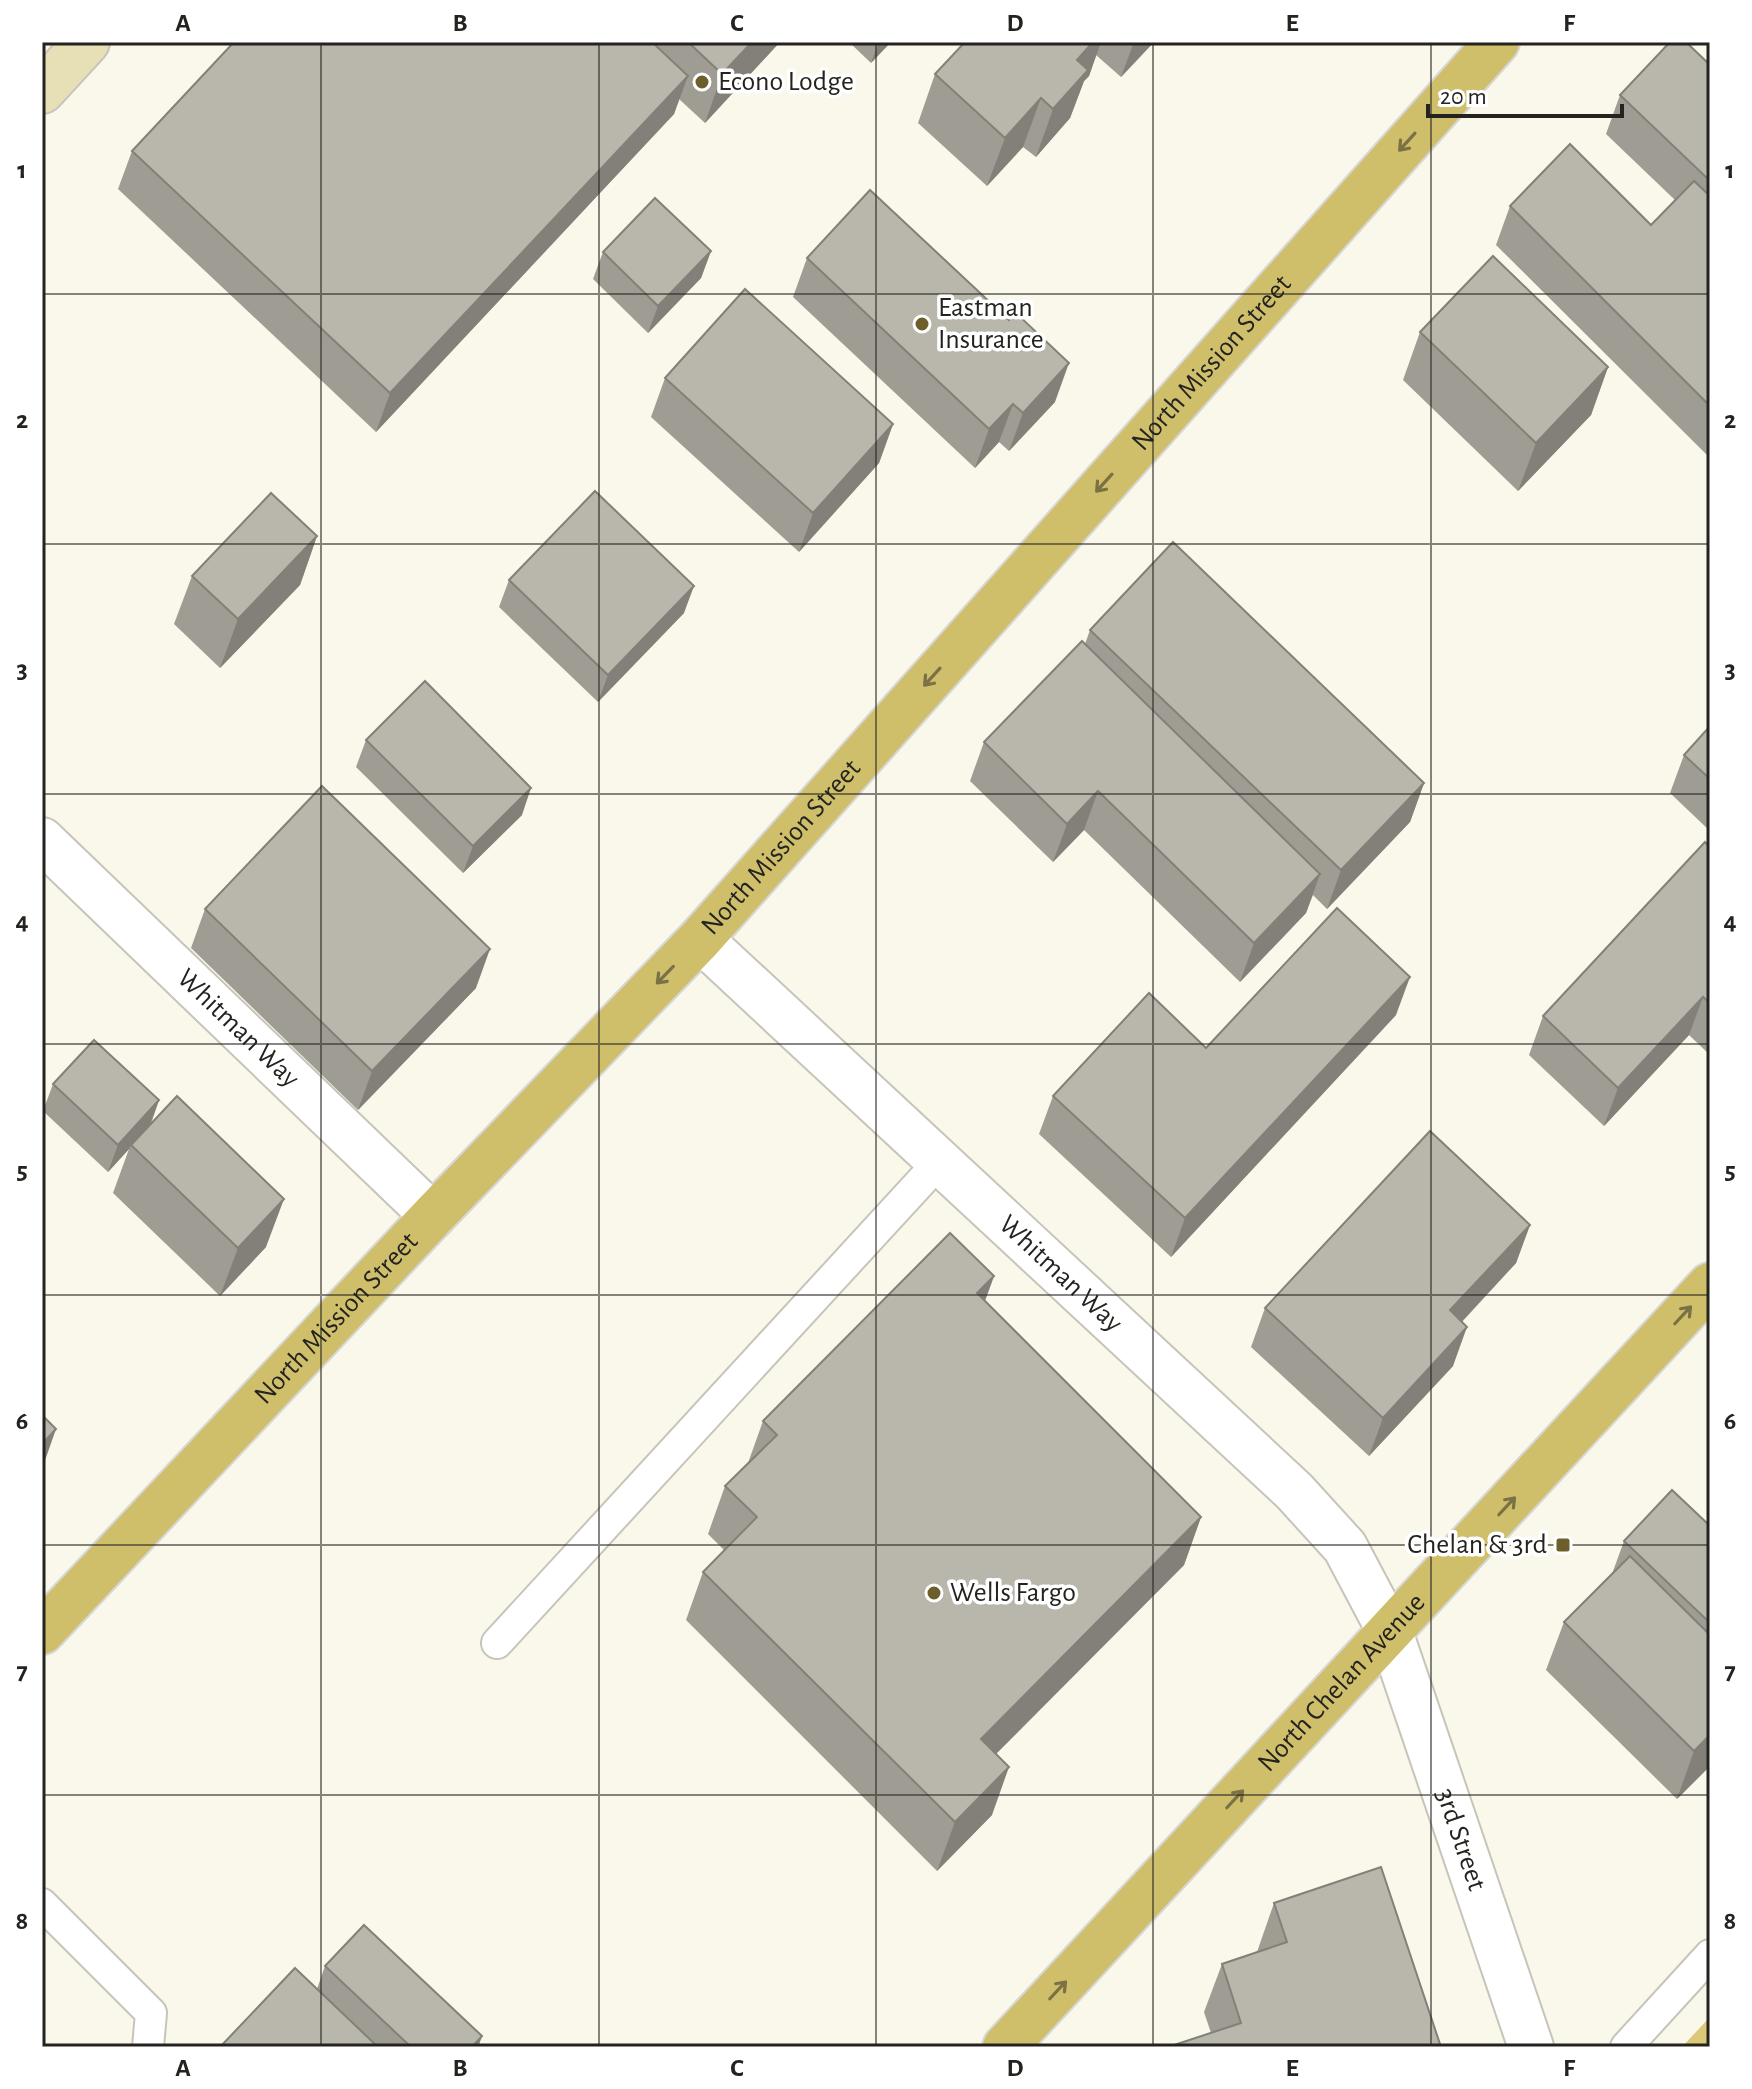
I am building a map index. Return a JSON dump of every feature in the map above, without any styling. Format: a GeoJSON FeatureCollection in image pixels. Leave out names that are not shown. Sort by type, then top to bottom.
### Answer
{"type":"FeatureCollection","features":[{"type":"Feature","properties":{"kind":"main road"},"geometry":{"type":"LineString","coordinates":[[42,91],[87,42]]}},
{"type":"Feature","properties":{"kind":"main road","name":"North Mission Street"},"geometry":{"type":"LineString","coordinates":[[42,1632],[433,1216],[700,939],[1497,42]]}},
{"type":"Feature","properties":{"kind":"main road","name":"North Chelan Avenue"},"geometry":{"type":"LineString","coordinates":[[1005,2047],[1710,1285]]}},
{"type":"Feature","properties":{"kind":"street","name":"Whitman Way"},"geometry":{"type":"LineString","coordinates":[[42,840],[433,1216]]}},
{"type":"Feature","properties":{"kind":"street","name":"Whitman Way"},"geometry":{"type":"LineString","coordinates":[[700,939],[1294,1491],[1345,1547],[1390,1632]]}},
{"type":"Feature","properties":{"kind":"street","name":"3rd Street"},"geometry":{"type":"LineString","coordinates":[[1390,1632],[1531,2047]]}},
{"type":"Feature","properties":{"kind":"lane"},"geometry":{"type":"LineString","coordinates":[[497,1643],[940,1161]]}},
{"type":"Feature","properties":{"kind":"lane"},"geometry":{"type":"LineString","coordinates":[[42,1904],[151,2013],[148,2047]]}},
{"type":"Feature","properties":{"kind":"lane"},"geometry":{"type":"LineString","coordinates":[[1626,2047],[1710,1955]]}},
{"type":"Feature","properties":{"kind":"shaded area"},"geometry":{"type":"Polygon","coordinates":[[[1710,2017],[1710,2047],[1682,2047],[1710,2017]]]}},
{"type":"Feature","properties":{"kind":"building"},"geometry":{"type":"Polygon","coordinates":[[[234,42],[652,42],[688,76],[390,393],[132,151],[234,42]]]}},
{"type":"Feature","properties":{"kind":"building"},"geometry":{"type":"Polygon","coordinates":[[[688,42],[752,42],[722,74],[688,42]]]}},
{"type":"Feature","properties":{"kind":"building"},"geometry":{"type":"Polygon","coordinates":[[[965,42],[1093,42],[1077,60],[1088,70],[1053,109],[1041,98],[1005,138],[935,74],[965,42]]]}},
{"type":"Feature","properties":{"kind":"building"},"geometry":{"type":"Polygon","coordinates":[[[1670,42],[1686,42],[1710,65],[1710,181],[1620,95],[1670,42]]]}},
{"type":"Feature","properties":{"kind":"building"},"geometry":{"type":"Polygon","coordinates":[[[1570,144],[1651,225],[1694,181],[1710,196],[1710,406],[1510,206],[1570,144]]]}},
{"type":"Feature","properties":{"kind":"building"},"geometry":{"type":"Polygon","coordinates":[[[870,190],[1009,320],[1016,313],[1069,363],[1023,413],[1013,404],[989,429],[807,258],[870,190]]]}},
{"type":"Feature","properties":{"kind":"building"},"geometry":{"type":"Polygon","coordinates":[[[655,198],[711,251],[658,306],[603,252],[655,198]]]}},
{"type":"Feature","properties":{"kind":"building"},"geometry":{"type":"Polygon","coordinates":[[[1493,256],[1608,367],[1536,443],[1420,332],[1493,256]]]}},
{"type":"Feature","properties":{"kind":"building"},"geometry":{"type":"Polygon","coordinates":[[[745,289],[893,424],[813,513],[665,378],[745,289]]]}},
{"type":"Feature","properties":{"kind":"building"},"geometry":{"type":"Polygon","coordinates":[[[595,491],[694,586],[608,675],[509,580],[595,491]]]}},
{"type":"Feature","properties":{"kind":"building"},"geometry":{"type":"Polygon","coordinates":[[[271,493],[317,536],[238,619],[192,576],[271,493]]]}},
{"type":"Feature","properties":{"kind":"building"},"geometry":{"type":"Polygon","coordinates":[[[1173,542],[1424,783],[1341,870],[1090,630],[1173,542]]]}},
{"type":"Feature","properties":{"kind":"building"},"geometry":{"type":"Polygon","coordinates":[[[1082,641],[1320,874],[1254,943],[1098,791],[1067,824],[984,742],[1082,641]]]}},
{"type":"Feature","properties":{"kind":"building"},"geometry":{"type":"Polygon","coordinates":[[[425,681],[531,788],[473,846],[366,740],[425,681]]]}},
{"type":"Feature","properties":{"kind":"building"},"geometry":{"type":"Polygon","coordinates":[[[1710,726],[1710,779],[1684,755],[1710,726]]]}},
{"type":"Feature","properties":{"kind":"building"},"geometry":{"type":"Polygon","coordinates":[[[322,786],[490,949],[372,1071],[205,909],[322,786]]]}},
{"type":"Feature","properties":{"kind":"building"},"geometry":{"type":"Polygon","coordinates":[[[1705,842],[1710,847],[1710,1003],[1703,997],[1618,1088],[1543,1016],[1705,842]]]}},
{"type":"Feature","properties":{"kind":"building"},"geometry":{"type":"Polygon","coordinates":[[[1337,908],[1410,977],[1185,1218],[1053,1096],[1149,993],[1206,1048],[1337,908]]]}},
{"type":"Feature","properties":{"kind":"building"},"geometry":{"type":"Polygon","coordinates":[[[94,1040],[159,1100],[118,1145],[53,1084],[94,1040]]]}},
{"type":"Feature","properties":{"kind":"building"},"geometry":{"type":"Polygon","coordinates":[[[177,1096],[284,1199],[238,1248],[131,1145],[177,1096]]]}},
{"type":"Feature","properties":{"kind":"building"},"geometry":{"type":"Polygon","coordinates":[[[1430,1131],[1530,1225],[1450,1310],[1467,1327],[1383,1418],[1265,1308],[1430,1131]]]}},
{"type":"Feature","properties":{"kind":"building","name":"Wells Fargo"},"geometry":{"type":"Polygon","coordinates":[[[950,1233],[994,1276],[977,1293],[1201,1517],[981,1739],[1009,1767],[955,1822],[703,1572],[757,1517],[725,1486],[777,1435],[763,1421],[950,1233]]]}},
{"type":"Feature","properties":{"kind":"building"},"geometry":{"type":"Polygon","coordinates":[[[42,1415],[56,1429],[42,1444],[42,1415]]]}},
{"type":"Feature","properties":{"kind":"building"},"geometry":{"type":"Polygon","coordinates":[[[1672,1490],[1710,1526],[1710,1623],[1624,1541],[1672,1490]]]}},
{"type":"Feature","properties":{"kind":"building"},"geometry":{"type":"Polygon","coordinates":[[[1630,1556],[1710,1635],[1710,1735],[1694,1751],[1564,1622],[1630,1556]]]}},
{"type":"Feature","properties":{"kind":"building"},"geometry":{"type":"Polygon","coordinates":[[[1381,1867],[1441,2047],[1168,2047],[1241,2023],[1222,1964],[1287,1942],[1274,1903],[1381,1867]]]}},
{"type":"Feature","properties":{"kind":"building"},"geometry":{"type":"Polygon","coordinates":[[[364,1925],[482,2036],[472,2047],[411,2047],[325,1966],[364,1925]]]}},
{"type":"Feature","properties":{"kind":"building"},"geometry":{"type":"Polygon","coordinates":[[[295,1968],[378,2047],[220,2047],[295,1968]]]}},
{"type":"Feature","properties":{"kind":"place","name":"Econo Lodge"},"geometry":{"type":"Point","coordinates":[702,82]}},
{"type":"Feature","properties":{"kind":"place","name":"Eastman Insurance"},"geometry":{"type":"Point","coordinates":[922,324]}},
{"type":"Feature","properties":{"kind":"place","name":"Chelan & 3rd"},"geometry":{"type":"Point","coordinates":[1563,1545]}},
{"type":"Feature","properties":{"kind":"place","name":"Wells Fargo"},"geometry":{"type":"Point","coordinates":[934,1593]}}]}
